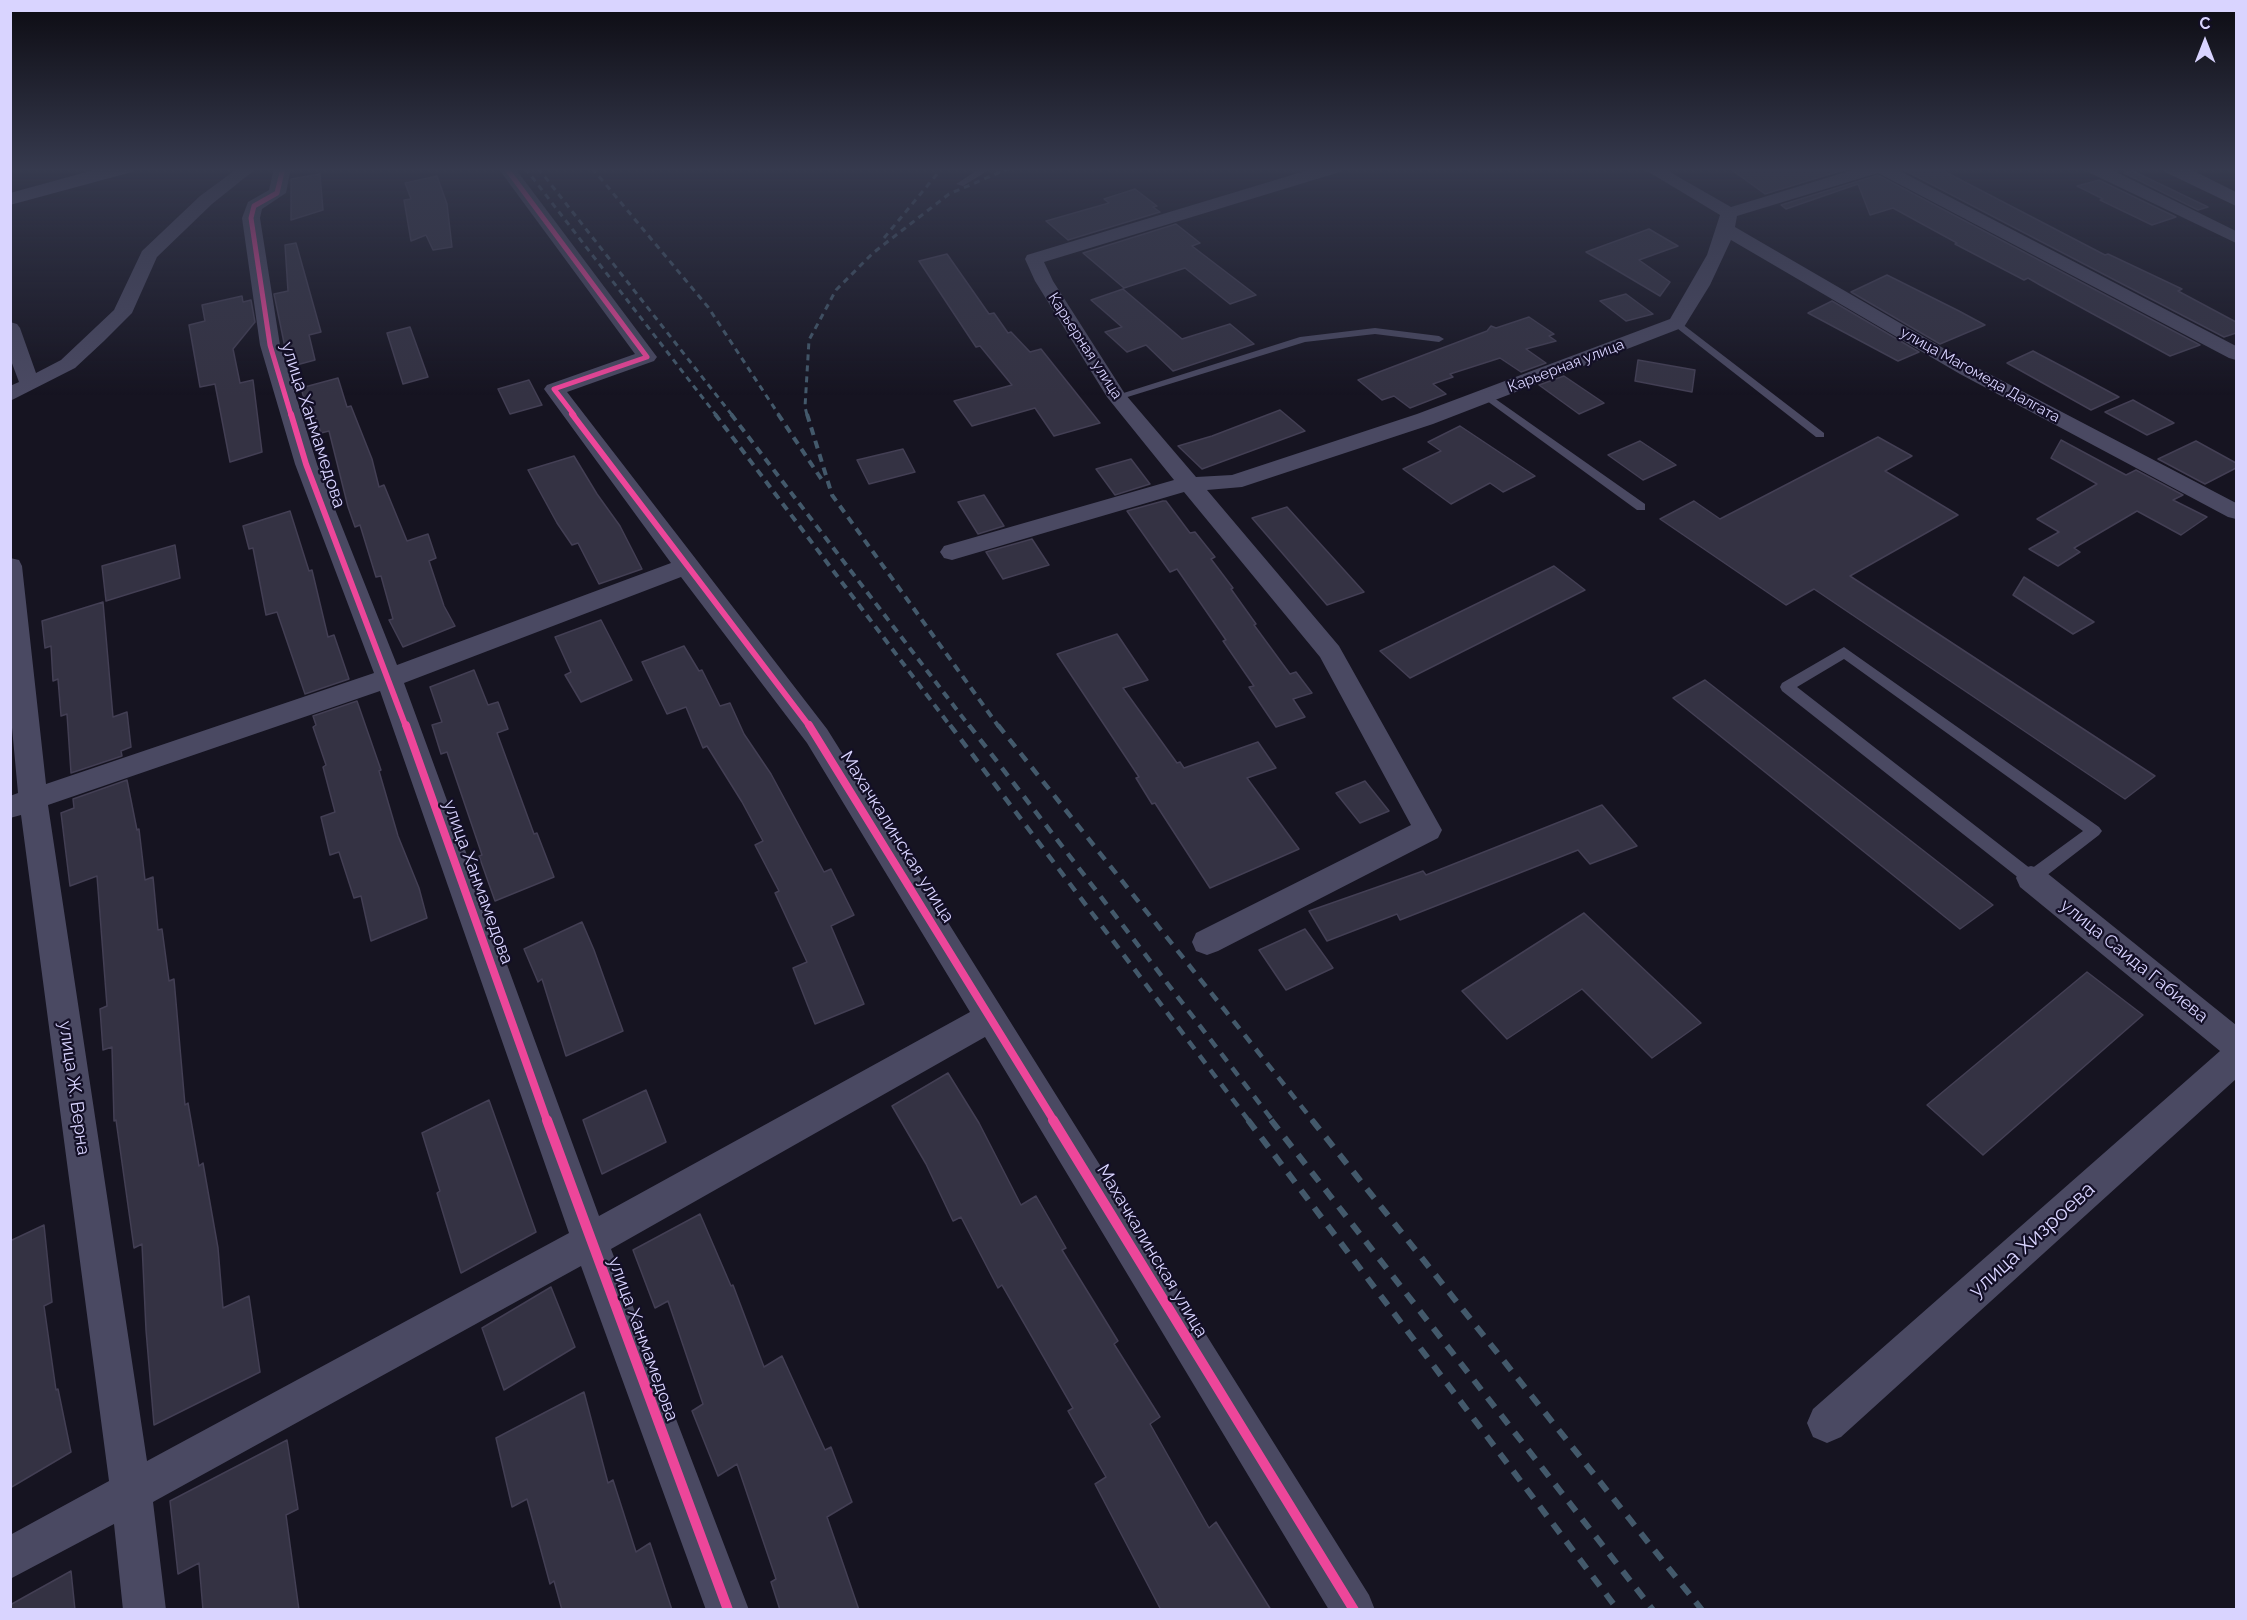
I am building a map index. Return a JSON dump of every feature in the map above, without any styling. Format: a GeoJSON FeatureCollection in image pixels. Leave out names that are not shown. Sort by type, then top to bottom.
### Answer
{"type":"FeatureCollection","features":[{"type":"Feature","properties":{"kind":"street"},"geometry":{"type":"LineString","coordinates":[[10,396],[68,364],[122,313],[149,255],[161,244]]}},
{"type":"Feature","properties":{"kind":"street","name":"улица Ханмамедова"},"geometry":{"type":"LineString","coordinates":[[254,244],[270,345],[306,464],[389,678],[590,1241],[728,1610]]}},
{"type":"Feature","properties":{"kind":"street","name":"Махачкалинская улица"},"geometry":{"type":"LineString","coordinates":[[562,244],[647,357],[554,389],[686,566],[818,736],[1354,1610]]}},
{"type":"Feature","properties":{"kind":"street","name":"Карьерная улица"},"geometry":{"type":"LineString","coordinates":[[1085,244],[1034,259],[1044,281],[1117,397],[1187,484],[1330,652],[1428,830],[1207,942]]}},
{"type":"Feature","properties":{"kind":"street"},"geometry":{"type":"LineString","coordinates":[[1677,323],[1688,308],[1718,244]]}},
{"type":"Feature","properties":{"kind":"street","name":"улица Магомеда Далгата"},"geometry":{"type":"LineString","coordinates":[[1763,244],[1967,370],[2236,512]]}},
{"type":"Feature","properties":{"kind":"street"},"geometry":{"type":"LineString","coordinates":[[2024,244],[2236,354]]}},
{"type":"Feature","properties":{"kind":"street","name":"Карьерная улица"},"geometry":{"type":"LineString","coordinates":[[952,552],[1187,484],[1234,482],[1487,396],[1677,323]]}},
{"type":"Feature","properties":{"kind":"street"},"geometry":{"type":"LineString","coordinates":[[10,328],[30,384]]}},
{"type":"Feature","properties":{"kind":"street","name":"улица Ж. Верна"},"geometry":{"type":"LineString","coordinates":[[10,566],[22,803],[131,1491],[145,1610]]}},
{"type":"Feature","properties":{"kind":"street"},"geometry":{"type":"LineString","coordinates":[[22,803],[389,678],[686,566]]}},
{"type":"Feature","properties":{"kind":"street","name":"улица Саида Габиева"},"geometry":{"type":"LineString","coordinates":[[2031,878],[2236,1044]]}},
{"type":"Feature","properties":{"kind":"street"},"geometry":{"type":"LineString","coordinates":[[10,1558],[590,1241],[992,1017]]}},
{"type":"Feature","properties":{"kind":"street","name":"улица Хизроева"},"geometry":{"type":"LineString","coordinates":[[1827,1423],[2236,1058]]}},
{"type":"Feature","properties":{"kind":"lane"},"geometry":{"type":"LineString","coordinates":[[1677,323],[1820,435]]}},
{"type":"Feature","properties":{"kind":"lane"},"geometry":{"type":"LineString","coordinates":[[1117,397],[1304,339],[1375,331],[1440,339]]}},
{"type":"Feature","properties":{"kind":"lane"},"geometry":{"type":"LineString","coordinates":[[1487,396],[1641,507]]}},
{"type":"Feature","properties":{"kind":"lane"},"geometry":{"type":"LineString","coordinates":[[1844,652],[2094,831],[2031,878],[1890,768],[1787,687],[1844,652]]}},
{"type":"Feature","properties":{"kind":"building"},"geometry":{"type":"Polygon","coordinates":[[[296,244],[321,332],[309,335],[315,360],[289,367],[274,294],[288,291],[285,245],[296,244]]]}},
{"type":"Feature","properties":{"kind":"building"},"geometry":{"type":"Polygon","coordinates":[[[430,244],[452,244],[452,247],[433,250],[430,244]]]}},
{"type":"Feature","properties":{"kind":"building"},"geometry":{"type":"Polygon","coordinates":[[[1113,244],[1198,244],[1192,246],[1256,295],[1230,304],[1185,268],[1124,288],[1083,253],[1113,244]]]}},
{"type":"Feature","properties":{"kind":"building"},"geometry":{"type":"Polygon","coordinates":[[[1609,244],[1674,244],[1678,246],[1639,260],[1670,282],[1660,296],[1586,252],[1609,244]]]}},
{"type":"Feature","properties":{"kind":"building"},"geometry":{"type":"Polygon","coordinates":[[[1955,244],[2008,244],[2200,345],[2170,356],[2028,278],[2024,280],[1955,244]]]}},
{"type":"Feature","properties":{"kind":"building"},"geometry":{"type":"Polygon","coordinates":[[[2045,244],[2083,244],[2182,289],[2178,291],[2236,322],[2236,333],[2224,337],[2045,244]]]}},
{"type":"Feature","properties":{"kind":"building"},"geometry":{"type":"Polygon","coordinates":[[[947,254],[989,314],[994,313],[1008,333],[1011,332],[1030,352],[1041,349],[1100,423],[1054,436],[1035,408],[972,426],[954,401],[1012,385],[980,346],[976,347],[919,261],[947,254]]]}},
{"type":"Feature","properties":{"kind":"building"},"geometry":{"type":"Polygon","coordinates":[[[1887,275],[1985,325],[1940,344],[1851,292],[1887,275]]]}},
{"type":"Feature","properties":{"kind":"building"},"geometry":{"type":"Polygon","coordinates":[[[1123,289],[1182,339],[1230,324],[1254,344],[1173,371],[1146,345],[1127,352],[1105,332],[1122,327],[1091,300],[1123,289]]]}},
{"type":"Feature","properties":{"kind":"building"},"geometry":{"type":"Polygon","coordinates":[[[1626,294],[1653,314],[1626,321],[1600,301],[1626,294]]]}},
{"type":"Feature","properties":{"kind":"building"},"geometry":{"type":"Polygon","coordinates":[[[242,296],[243,302],[251,300],[255,322],[233,349],[240,383],[253,380],[262,452],[230,462],[215,384],[200,387],[189,325],[205,321],[202,305],[242,296]]]}},
{"type":"Feature","properties":{"kind":"building"},"geometry":{"type":"Polygon","coordinates":[[[1832,301],[1919,352],[1898,361],[1808,313],[1832,301]]]}},
{"type":"Feature","properties":{"kind":"building"},"geometry":{"type":"Polygon","coordinates":[[[1529,317],[1554,334],[1549,336],[1556,341],[1526,349],[1546,363],[1521,372],[1500,358],[1450,374],[1453,377],[1433,384],[1446,394],[1410,408],[1394,396],[1382,400],[1358,380],[1487,331],[1491,326],[1496,328],[1529,317]]]}},
{"type":"Feature","properties":{"kind":"building"},"geometry":{"type":"Polygon","coordinates":[[[410,327],[428,377],[403,384],[387,333],[410,327]]]}},
{"type":"Feature","properties":{"kind":"building"},"geometry":{"type":"Polygon","coordinates":[[[2033,351],[2119,397],[2091,410],[2007,363],[2033,351]]]}},
{"type":"Feature","properties":{"kind":"building"},"geometry":{"type":"Polygon","coordinates":[[[1638,360],[1695,370],[1692,392],[1635,381],[1638,360]]]}},
{"type":"Feature","properties":{"kind":"building"},"geometry":{"type":"Polygon","coordinates":[[[1564,376],[1604,403],[1579,414],[1539,385],[1564,376]]]}},
{"type":"Feature","properties":{"kind":"building"},"geometry":{"type":"Polygon","coordinates":[[[338,378],[347,407],[351,406],[372,459],[379,487],[384,485],[407,541],[428,534],[436,558],[429,561],[444,606],[455,626],[403,647],[389,620],[393,619],[381,576],[376,577],[360,525],[355,527],[348,507],[329,431],[321,433],[313,410],[308,412],[301,388],[338,378]]]}},
{"type":"Feature","properties":{"kind":"building"},"geometry":{"type":"Polygon","coordinates":[[[529,380],[542,405],[510,414],[498,389],[529,380]]]}},
{"type":"Feature","properties":{"kind":"building"},"geometry":{"type":"Polygon","coordinates":[[[2133,400],[2174,423],[2147,435],[2105,412],[2133,400]]]}},
{"type":"Feature","properties":{"kind":"building"},"geometry":{"type":"Polygon","coordinates":[[[1280,410],[1305,431],[1202,469],[1178,446],[1212,436],[1280,410]]]}},
{"type":"Feature","properties":{"kind":"building"},"geometry":{"type":"Polygon","coordinates":[[[1460,426],[1535,476],[1503,492],[1490,483],[1451,504],[1403,469],[1441,451],[1428,442],[1460,426]]]}},
{"type":"Feature","properties":{"kind":"building"},"geometry":{"type":"Polygon","coordinates":[[[1878,437],[1912,456],[1885,471],[1958,515],[1850,576],[2155,776],[2125,799],[1814,589],[1786,605],[1660,519],[1694,501],[1720,519],[1878,437]]]}},
{"type":"Feature","properties":{"kind":"building"},"geometry":{"type":"Polygon","coordinates":[[[2061,440],[2126,475],[2136,470],[2183,495],[2173,500],[2207,517],[2181,535],[2137,511],[2074,548],[2080,552],[2058,566],[2029,549],[2059,532],[2037,519],[2097,484],[2051,458],[2061,440]]]}},
{"type":"Feature","properties":{"kind":"building"},"geometry":{"type":"Polygon","coordinates":[[[1640,441],[1676,465],[1643,480],[1608,455],[1640,441]]]}},
{"type":"Feature","properties":{"kind":"building"},"geometry":{"type":"Polygon","coordinates":[[[2196,441],[2236,463],[2236,468],[2205,484],[2158,459],[2196,441]]]}},
{"type":"Feature","properties":{"kind":"building"},"geometry":{"type":"Polygon","coordinates":[[[903,449],[915,472],[869,484],[857,460],[903,449]]]}},
{"type":"Feature","properties":{"kind":"building"},"geometry":{"type":"Polygon","coordinates":[[[574,456],[620,526],[642,569],[599,584],[578,543],[572,545],[557,523],[528,470],[574,456]]]}},
{"type":"Feature","properties":{"kind":"building"},"geometry":{"type":"Polygon","coordinates":[[[1131,459],[1150,484],[1115,495],[1096,469],[1131,459]]]}},
{"type":"Feature","properties":{"kind":"building"},"geometry":{"type":"Polygon","coordinates":[[[984,495],[1004,526],[978,534],[958,502],[984,495]]]}},
{"type":"Feature","properties":{"kind":"building"},"geometry":{"type":"Polygon","coordinates":[[[1166,501],[1190,533],[1195,532],[1215,557],[1211,559],[1233,588],[1231,589],[1256,624],[1254,625],[1290,674],[1296,672],[1312,693],[1293,699],[1305,717],[1276,727],[1249,687],[1254,686],[1223,641],[1226,640],[1177,569],[1170,572],[1127,511],[1166,501]]]}},
{"type":"Feature","properties":{"kind":"building"},"geometry":{"type":"Polygon","coordinates":[[[1287,507],[1364,592],[1327,605],[1252,518],[1287,507]]]}},
{"type":"Feature","properties":{"kind":"building"},"geometry":{"type":"Polygon","coordinates":[[[290,511],[309,571],[312,570],[328,637],[334,635],[349,679],[305,694],[277,612],[266,615],[253,548],[249,549],[243,526],[290,511]]]}},
{"type":"Feature","properties":{"kind":"building"},"geometry":{"type":"Polygon","coordinates":[[[1032,539],[1049,565],[1003,579],[986,552],[1032,539]]]}},
{"type":"Feature","properties":{"kind":"building"},"geometry":{"type":"Polygon","coordinates":[[[175,545],[180,578],[106,601],[102,566],[175,545]]]}},
{"type":"Feature","properties":{"kind":"building"},"geometry":{"type":"Polygon","coordinates":[[[1554,566],[1585,590],[1410,678],[1380,651],[1554,566]]]}},
{"type":"Feature","properties":{"kind":"building"},"geometry":{"type":"Polygon","coordinates":[[[2024,577],[2094,622],[2073,634],[2013,595],[2024,577]]]}},
{"type":"Feature","properties":{"kind":"building"},"geometry":{"type":"Polygon","coordinates":[[[103,602],[113,717],[127,712],[131,747],[121,751],[122,756],[71,773],[67,714],[61,716],[58,679],[53,681],[51,646],[45,648],[42,621],[103,602]]]}},
{"type":"Feature","properties":{"kind":"building"},"geometry":{"type":"Polygon","coordinates":[[[601,620],[632,680],[581,702],[565,675],[571,672],[555,637],[601,620]]]}},
{"type":"Feature","properties":{"kind":"building"},"geometry":{"type":"Polygon","coordinates":[[[1117,634],[1148,680],[1123,688],[1177,763],[1180,762],[1184,768],[1258,742],[1276,768],[1247,778],[1299,849],[1210,888],[1155,803],[1152,804],[1136,778],[1139,777],[1057,654],[1117,634]]]}},
{"type":"Feature","properties":{"kind":"building"},"geometry":{"type":"Polygon","coordinates":[[[684,646],[699,671],[702,670],[720,706],[730,703],[744,734],[771,774],[824,872],[831,869],[854,915],[831,926],[864,1004],[815,1024],[793,968],[807,962],[775,893],[779,891],[755,845],[763,841],[707,746],[703,748],[686,707],[667,714],[642,662],[684,646]]]}},
{"type":"Feature","properties":{"kind":"building"},"geometry":{"type":"Polygon","coordinates":[[[474,670],[488,705],[498,702],[508,729],[497,733],[534,834],[537,833],[554,877],[495,901],[447,752],[441,754],[432,725],[442,722],[430,687],[474,670]]]}},
{"type":"Feature","properties":{"kind":"building"},"geometry":{"type":"Polygon","coordinates":[[[1705,680],[1993,905],[1960,929],[1673,698],[1705,680]]]}},
{"type":"Feature","properties":{"kind":"building"},"geometry":{"type":"Polygon","coordinates":[[[357,701],[381,770],[379,771],[398,836],[419,888],[427,918],[371,941],[361,896],[354,898],[339,852],[330,855],[321,817],[335,812],[323,767],[326,765],[313,727],[316,725],[313,716],[357,701]]]}},
{"type":"Feature","properties":{"kind":"building"},"geometry":{"type":"Polygon","coordinates":[[[127,780],[137,830],[139,829],[145,880],[153,877],[158,930],[162,929],[169,981],[174,979],[185,1105],[188,1103],[199,1166],[203,1163],[218,1248],[223,1308],[249,1296],[260,1372],[154,1425],[142,1244],[134,1248],[116,1120],[114,1121],[112,1047],[103,1050],[100,1009],[107,1006],[97,876],[70,886],[61,813],[74,808],[73,799],[127,780]]]}},
{"type":"Feature","properties":{"kind":"building"},"geometry":{"type":"Polygon","coordinates":[[[1365,781],[1389,811],[1360,823],[1336,793],[1365,781]]]}},
{"type":"Feature","properties":{"kind":"building"},"geometry":{"type":"Polygon","coordinates":[[[1602,805],[1637,846],[1590,864],[1578,850],[1400,920],[1397,914],[1327,941],[1309,911],[1423,871],[1426,875],[1602,805]]]}},
{"type":"Feature","properties":{"kind":"building"},"geometry":{"type":"Polygon","coordinates":[[[1584,913],[1701,1023],[1652,1058],[1582,989],[1507,1039],[1462,991],[1584,913]]]}},
{"type":"Feature","properties":{"kind":"building"},"geometry":{"type":"Polygon","coordinates":[[[582,922],[623,1031],[566,1056],[542,979],[538,982],[524,949],[582,922]]]}},
{"type":"Feature","properties":{"kind":"building"},"geometry":{"type":"Polygon","coordinates":[[[1305,929],[1333,968],[1286,990],[1259,950],[1305,929]]]}},
{"type":"Feature","properties":{"kind":"building"},"geometry":{"type":"Polygon","coordinates":[[[2087,972],[2143,1015],[1983,1155],[1927,1105],[2087,972]]]}},
{"type":"Feature","properties":{"kind":"building"},"geometry":{"type":"Polygon","coordinates":[[[948,1073],[979,1123],[1021,1205],[1036,1196],[1066,1248],[1062,1250],[1118,1341],[1114,1344],[1160,1417],[1150,1424],[1209,1528],[1216,1522],[1271,1610],[1161,1610],[1095,1484],[1106,1477],[1068,1411],[1073,1408],[1002,1285],[998,1288],[961,1217],[953,1221],[926,1164],[892,1106],[948,1073]]]}},
{"type":"Feature","properties":{"kind":"building"},"geometry":{"type":"Polygon","coordinates":[[[646,1090],[666,1142],[602,1174],[583,1120],[646,1090]]]}},
{"type":"Feature","properties":{"kind":"building"},"geometry":{"type":"Polygon","coordinates":[[[489,1100],[536,1232],[461,1273],[422,1133],[489,1100]]]}},
{"type":"Feature","properties":{"kind":"building"},"geometry":{"type":"Polygon","coordinates":[[[700,1214],[731,1286],[733,1285],[764,1367],[782,1356],[825,1450],[831,1447],[852,1502],[827,1517],[859,1610],[780,1610],[771,1582],[776,1579],[737,1464],[718,1476],[692,1411],[703,1404],[668,1301],[655,1308],[633,1250],[700,1214]]]}},
{"type":"Feature","properties":{"kind":"building"},"geometry":{"type":"Polygon","coordinates":[[[44,1225],[52,1302],[44,1306],[56,1390],[58,1389],[71,1452],[10,1488],[10,1241],[44,1225]]]}},
{"type":"Feature","properties":{"kind":"building"},"geometry":{"type":"Polygon","coordinates":[[[551,1287],[575,1347],[504,1390],[482,1328],[551,1287]]]}},
{"type":"Feature","properties":{"kind":"building"},"geometry":{"type":"Polygon","coordinates":[[[584,1392],[608,1483],[613,1480],[636,1552],[650,1543],[672,1610],[562,1610],[554,1581],[550,1584],[527,1499],[512,1507],[496,1438],[584,1392]]]}},
{"type":"Feature","properties":{"kind":"building"},"geometry":{"type":"Polygon","coordinates":[[[287,1440],[298,1509],[286,1515],[299,1610],[203,1610],[199,1563],[178,1574],[170,1501],[287,1440]]]}},
{"type":"Feature","properties":{"kind":"building"},"geometry":{"type":"Polygon","coordinates":[[[71,1571],[75,1610],[10,1610],[10,1605],[71,1571]]]}},
{"type":"Feature","properties":{"kind":"railway"},"geometry":{"type":"LineString","coordinates":[[583,244],[716,415]]}},
{"type":"Feature","properties":{"kind":"railway"},"geometry":{"type":"LineString","coordinates":[[597,244],[732,415]]}},
{"type":"Feature","properties":{"kind":"railway"},"geometry":{"type":"LineString","coordinates":[[655,244],[708,307],[779,415]]}},
{"type":"Feature","properties":{"kind":"railway"},"geometry":{"type":"LineString","coordinates":[[807,415],[805,407],[809,340],[836,290],[885,244]]}},
{"type":"Feature","properties":{"kind":"railway"},"geometry":{"type":"LineString","coordinates":[[715,414],[951,727]]}},
{"type":"Feature","properties":{"kind":"railway"},"geometry":{"type":"LineString","coordinates":[[731,414],[970,727]]}},
{"type":"Feature","properties":{"kind":"railway"},"geometry":{"type":"LineString","coordinates":[[778,414],[822,480]]}},
{"type":"Feature","properties":{"kind":"railway"},"geometry":{"type":"LineString","coordinates":[[807,414],[832,495],[999,727]]}},
{"type":"Feature","properties":{"kind":"railway"},"geometry":{"type":"LineString","coordinates":[[950,725],[1249,1121]]}},
{"type":"Feature","properties":{"kind":"railway"},"geometry":{"type":"LineString","coordinates":[[969,725],[1273,1121]]}},
{"type":"Feature","properties":{"kind":"railway"},"geometry":{"type":"LineString","coordinates":[[998,725],[1313,1121]]}},
{"type":"Feature","properties":{"kind":"railway"},"geometry":{"type":"LineString","coordinates":[[1248,1120],[1618,1610]]}},
{"type":"Feature","properties":{"kind":"railway"},"geometry":{"type":"LineString","coordinates":[[1271,1120],[1653,1610]]}},
{"type":"Feature","properties":{"kind":"railway"},"geometry":{"type":"LineString","coordinates":[[1312,1120],[1702,1610]]}},
{"type":"Feature","properties":{"kind":"cycle path"},"geometry":{"type":"LineString","coordinates":[[255,244],[270,345],[306,464],[389,678],[590,1241],[728,1610]]}},
{"type":"Feature","properties":{"kind":"cycle path"},"geometry":{"type":"LineString","coordinates":[[562,244],[647,357],[554,389],[817,736],[1354,1610]]}}]}
